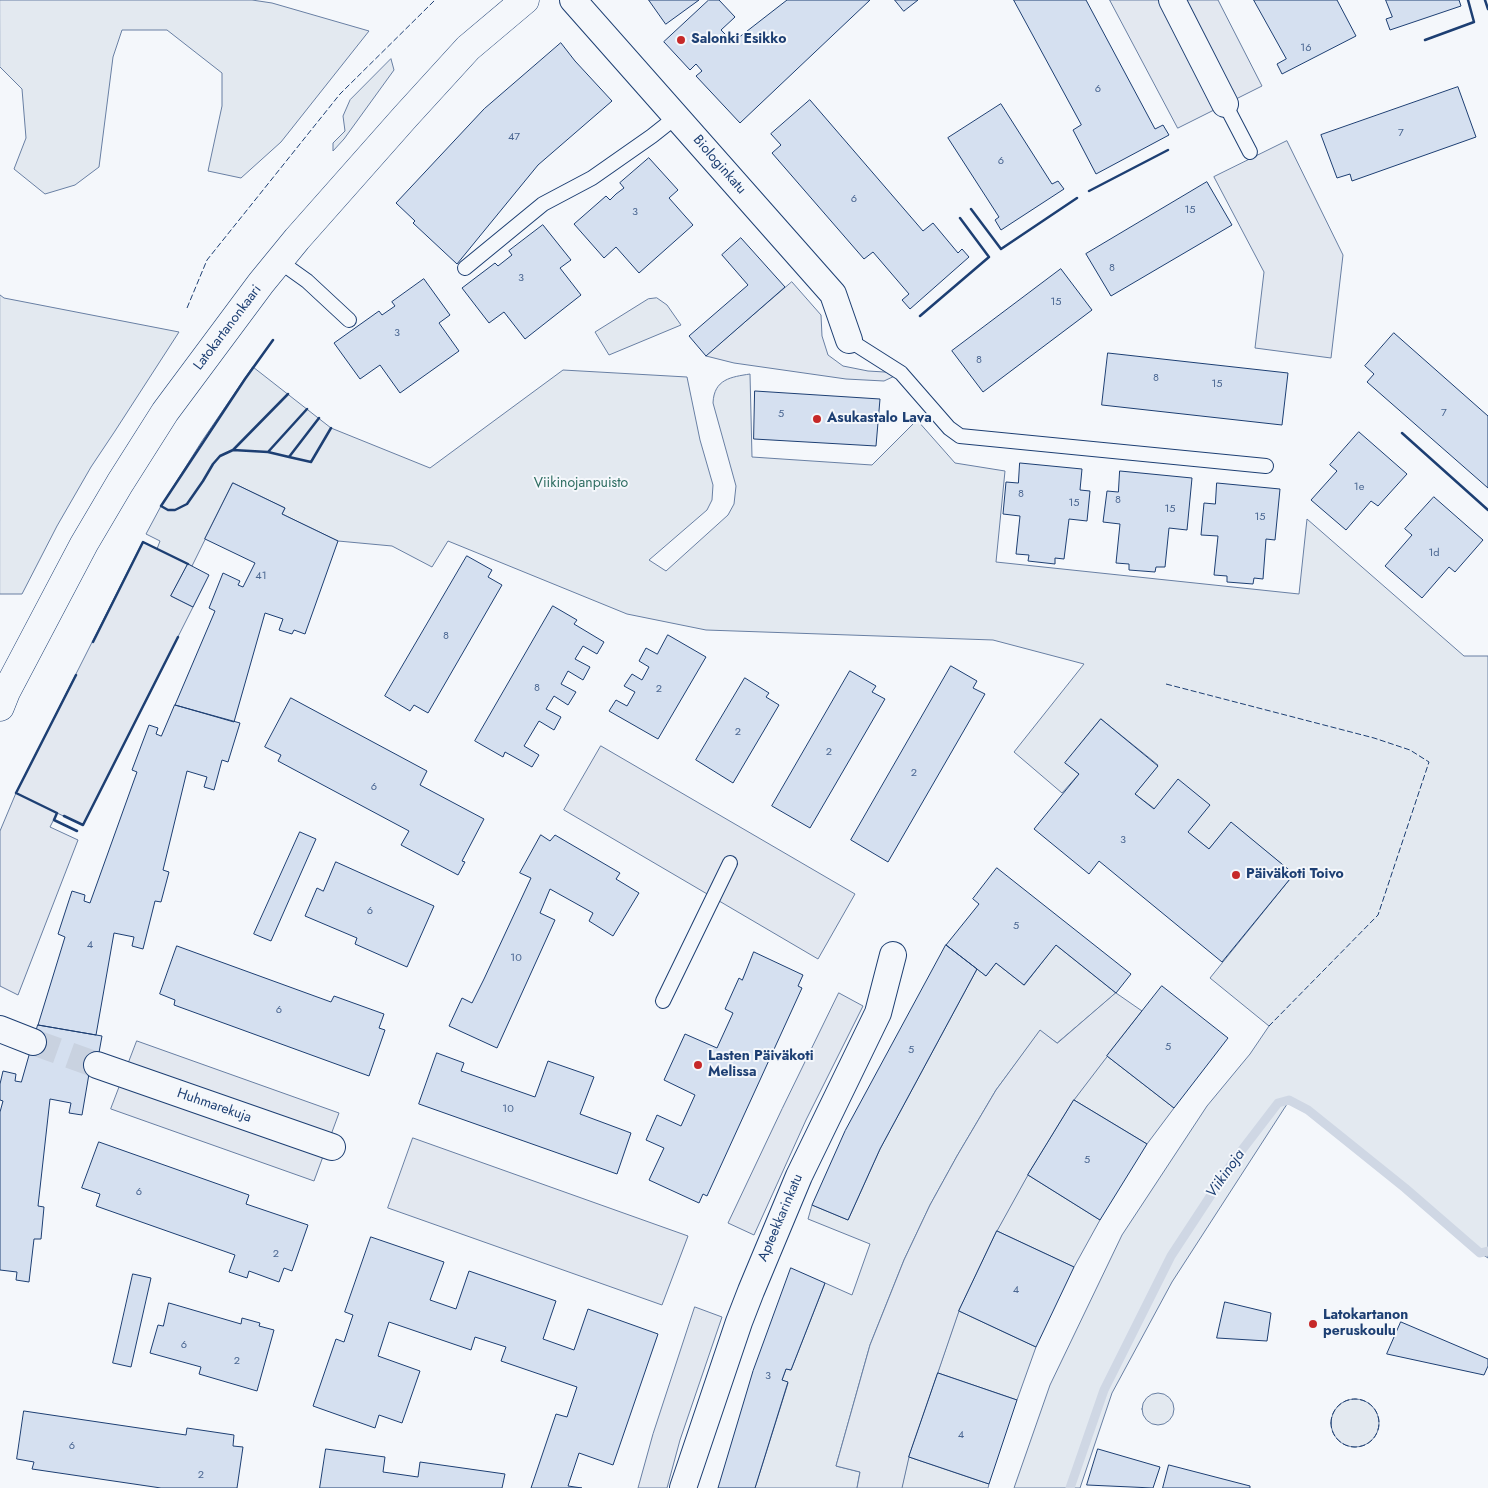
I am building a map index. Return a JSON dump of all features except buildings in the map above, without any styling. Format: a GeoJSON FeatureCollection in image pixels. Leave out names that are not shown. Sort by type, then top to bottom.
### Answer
{"type":"FeatureCollection","features":[{"type":"Feature","properties":{"kind":"street","name":"Latokartanonkaari"},"geometry":{"type":"LineString","coordinates":[[0,707],[6,692],[84,544],[165,412],[296,239],[468,48],[525,0]]}},
{"type":"Feature","properties":{"kind":"street","name":"Biologinkatu"},"geometry":{"type":"LineString","coordinates":[[573,0],[833,294],[849,340]]}},
{"type":"Feature","properties":{"kind":"street"},"geometry":{"type":"LineString","coordinates":[[1172,0],[1225,104]]}},
{"type":"Feature","properties":{"kind":"street","name":"Apteekkarinkatu"},"geometry":{"type":"LineString","coordinates":[[684,1488],[739,1322],[757,1274],[799,1176],[878,1013],[893,955]]}},
{"type":"Feature","properties":{"kind":"street"},"geometry":{"type":"LineString","coordinates":[[0,1029],[33,1042]]}},
{"type":"Feature","properties":{"kind":"street","name":"Huhmarekuja"},"geometry":{"type":"LineString","coordinates":[[96,1065],[332,1147]]}},
{"type":"Feature","properties":{"kind":"lane"},"geometry":{"type":"LineString","coordinates":[[1225,104],[1250,152]]}},
{"type":"Feature","properties":{"kind":"lane"},"geometry":{"type":"LineString","coordinates":[[465,268],[543,204],[592,178],[676,117]]}},
{"type":"Feature","properties":{"kind":"lane"},"geometry":{"type":"LineString","coordinates":[[279,261],[307,281],[349,320]]}},
{"type":"Feature","properties":{"kind":"lane"},"geometry":{"type":"LineString","coordinates":[[849,340],[901,373],[949,428],[960,436],[1266,466]]}},
{"type":"Feature","properties":{"kind":"lane"},"geometry":{"type":"LineString","coordinates":[[663,1001],[730,864]]}},
{"type":"Feature","properties":{"kind":"green space"},"geometry":{"type":"Polygon","coordinates":[[[0,0],[252,0],[272,3],[369,31],[281,142],[241,178],[208,171],[222,106],[222,73],[167,30],[122,30],[113,57],[99,167],[75,185],[45,194],[14,169],[26,138],[22,89],[0,67],[0,0]]]}},
{"type":"Feature","properties":{"kind":"green space"},"geometry":{"type":"Polygon","coordinates":[[[391,59],[394,70],[344,139],[333,151],[333,143],[345,131],[343,116],[350,100],[391,59]]]}},
{"type":"Feature","properties":{"kind":"green space"},"geometry":{"type":"Polygon","coordinates":[[[0,295],[4,298],[179,332],[91,467],[57,526],[22,594],[0,594],[0,295]]]}},
{"type":"Feature","properties":{"kind":"green space"},"geometry":{"type":"Polygon","coordinates":[[[657,298],[667,305],[681,325],[609,355],[595,332],[648,299],[657,298]]]}},
{"type":"Feature","properties":{"kind":"green space","name":"Viikinojanpuisto"},"geometry":{"type":"Polygon","coordinates":[[[253,367],[331,428],[430,468],[563,370],[687,377],[700,440],[713,485],[712,500],[707,510],[649,560],[666,571],[728,515],[734,504],[736,486],[713,403],[714,395],[720,384],[736,376],[750,374],[752,457],[872,465],[917,420],[955,463],[1005,471],[996,562],[1299,594],[1307,519],[1464,656],[1488,656],[1488,1258],[1308,1110],[1289,1101],[1172,1282],[1112,1393],[1080,1488],[1014,1488],[1050,1385],[1122,1235],[1207,1106],[1250,1054],[1269,1026],[1210,978],[1294,874],[1231,823],[1209,849],[1135,794],[1158,765],[1101,719],[1066,763],[1079,774],[1062,793],[1014,752],[1084,664],[993,640],[706,630],[627,614],[448,541],[432,567],[392,546],[338,541],[282,514],[285,508],[233,483],[192,566],[157,549],[160,541],[146,534],[161,506],[202,441],[253,367]]]}},
{"type":"Feature","properties":{"kind":"green space"},"geometry":{"type":"Polygon","coordinates":[[[1056,945],[1116,993],[1057,1043],[1040,1031],[996,1090],[930,1205],[904,1260],[870,1345],[836,1466],[860,1472],[857,1488],[755,1488],[788,1383],[782,1380],[786,1369],[791,1370],[825,1283],[852,1295],[870,1244],[808,1219],[812,1205],[848,1220],[880,1149],[977,969],[986,976],[996,963],[1024,985],[1056,945]]]}},
{"type":"Feature","properties":{"kind":"green space"},"geometry":{"type":"Polygon","coordinates":[[[1107,1056],[1174,1108],[1147,1144],[1074,1100],[1107,1056]]]}},
{"type":"Feature","properties":{"kind":"green space"},"geometry":{"type":"Polygon","coordinates":[[[1028,1175],[1100,1220],[1074,1267],[997,1231],[1028,1175]]]}},
{"type":"Feature","properties":{"kind":"green space"},"geometry":{"type":"Polygon","coordinates":[[[959,1311],[1036,1347],[1017,1400],[938,1373],[959,1311]]]}},
{"type":"Feature","properties":{"kind":"green space"},"geometry":{"type":"Polygon","coordinates":[[[1158,1393],[1164,1394],[1169,1398],[1173,1403],[1173,1415],[1169,1420],[1164,1424],[1158,1425],[1152,1424],[1147,1420],[1143,1415],[1142,1409],[1143,1403],[1147,1398],[1152,1394],[1158,1393]]]}},
{"type":"Feature","properties":{"kind":"green space"},"geometry":{"type":"Polygon","coordinates":[[[1350,1399],[1360,1399],[1369,1403],[1375,1409],[1378,1414],[1378,1432],[1369,1443],[1360,1447],[1350,1447],[1341,1443],[1335,1437],[1331,1428],[1331,1418],[1335,1409],[1341,1403],[1350,1399]]]}},
{"type":"Feature","properties":{"kind":"green space"},"geometry":{"type":"Polygon","coordinates":[[[909,1457],[989,1484],[988,1488],[902,1488],[909,1457]]]}},
{"type":"Feature","properties":{"kind":"shaded area"},"geometry":{"type":"Polygon","coordinates":[[[1110,0],[1218,0],[1262,86],[1178,128],[1110,0]]]}},
{"type":"Feature","properties":{"kind":"shaded area"},"geometry":{"type":"Polygon","coordinates":[[[1287,141],[1343,255],[1331,358],[1255,348],[1264,272],[1214,177],[1287,141]]]}},
{"type":"Feature","properties":{"kind":"shaded area"},"geometry":{"type":"Polygon","coordinates":[[[792,282],[821,315],[822,336],[828,355],[843,366],[868,371],[901,373],[884,381],[846,379],[734,363],[706,356],[792,282]]]}},
{"type":"Feature","properties":{"kind":"shaded area"},"geometry":{"type":"Polygon","coordinates":[[[143,542],[188,564],[171,596],[193,607],[83,825],[57,813],[50,827],[78,840],[18,995],[0,986],[0,831],[16,793],[143,542]]]}},
{"type":"Feature","properties":{"kind":"shaded area"},"geometry":{"type":"Polygon","coordinates":[[[601,746],[855,894],[818,959],[564,810],[601,746]]]}},
{"type":"Feature","properties":{"kind":"shaded area"},"geometry":{"type":"Polygon","coordinates":[[[839,993],[863,1006],[806,1120],[754,1235],[728,1223],[839,993]]]}},
{"type":"Feature","properties":{"kind":"shaded area"},"geometry":{"type":"Polygon","coordinates":[[[1116,993],[1142,1011],[1074,1100],[1028,1175],[997,1231],[959,1311],[909,1457],[902,1488],[857,1488],[860,1472],[836,1466],[870,1345],[904,1260],[930,1205],[996,1090],[1040,1030],[1057,1043],[1116,993]]]}},
{"type":"Feature","properties":{"kind":"shaded area"},"geometry":{"type":"Polygon","coordinates":[[[137,1041],[339,1113],[314,1181],[111,1109],[137,1041]]]}},
{"type":"Feature","properties":{"kind":"shaded area"},"geometry":{"type":"Polygon","coordinates":[[[413,1138],[688,1236],[662,1305],[388,1208],[413,1138]]]}},
{"type":"Feature","properties":{"kind":"shaded area"},"geometry":{"type":"Polygon","coordinates":[[[695,1307],[722,1317],[680,1440],[667,1488],[638,1488],[653,1434],[695,1307]]]}},
{"type":"Feature","properties":{"kind":"waterway","name":"Viikinoja"},"geometry":{"type":"LineString","coordinates":[[1070,1488],[1104,1390],[1171,1256],[1232,1163],[1278,1103],[1289,1100],[1308,1110],[1405,1188],[1480,1253],[1488,1251]]}},
{"type":"Feature","properties":{"kind":"tunnel"},"geometry":{"type":"LineString","coordinates":[[33,1042],[97,1065]]}},
{"type":"Feature","properties":{"kind":"fence"},"geometry":{"type":"LineString","coordinates":[[187,308],[207,260],[340,94],[435,0]]}},
{"type":"Feature","properties":{"kind":"fence"},"geometry":{"type":"LineString","coordinates":[[1166,684],[1374,738],[1410,750],[1429,762],[1378,915],[1269,1026]]}},
{"type":"Feature","properties":{"kind":"fence"},"geometry":{"type":"LineString","coordinates":[[1350,1399],[1360,1399],[1369,1403],[1375,1409],[1378,1414],[1379,1423],[1378,1432],[1369,1443],[1360,1447],[1350,1447],[1341,1443],[1335,1437],[1331,1428],[1331,1418],[1335,1409],[1341,1403],[1350,1399]]}},
{"type":"Feature","properties":{"kind":"wall"},"geometry":{"type":"LineString","coordinates":[[1425,40],[1474,22],[1468,0]]}},
{"type":"Feature","properties":{"kind":"wall"},"geometry":{"type":"LineString","coordinates":[[1485,0],[1488,9]]}},
{"type":"Feature","properties":{"kind":"wall"},"geometry":{"type":"LineString","coordinates":[[1089,191],[1168,150]]}},
{"type":"Feature","properties":{"kind":"wall"},"geometry":{"type":"LineString","coordinates":[[971,209],[1001,249],[1077,198]]}},
{"type":"Feature","properties":{"kind":"wall"},"geometry":{"type":"LineString","coordinates":[[920,316],[989,257],[960,218]]}},
{"type":"Feature","properties":{"kind":"wall"},"geometry":{"type":"LineString","coordinates":[[273,340],[161,506],[168,510],[175,510],[187,504],[220,456],[233,450],[288,394]]}},
{"type":"Feature","properties":{"kind":"wall"},"geometry":{"type":"LineString","coordinates":[[233,450],[268,452],[307,409]]}},
{"type":"Feature","properties":{"kind":"wall"},"geometry":{"type":"LineString","coordinates":[[268,452],[289,457],[319,418]]}},
{"type":"Feature","properties":{"kind":"wall"},"geometry":{"type":"LineString","coordinates":[[289,457],[311,462],[331,428]]}},
{"type":"Feature","properties":{"kind":"wall"},"geometry":{"type":"LineString","coordinates":[[1402,433],[1488,510]]}},
{"type":"Feature","properties":{"kind":"wall"},"geometry":{"type":"LineString","coordinates":[[93,642],[143,542],[188,564]]}},
{"type":"Feature","properties":{"kind":"wall"},"geometry":{"type":"LineString","coordinates":[[64,816],[83,825],[178,637]]}},
{"type":"Feature","properties":{"kind":"wall"},"geometry":{"type":"LineString","coordinates":[[76,675],[16,793],[57,813],[54,820],[77,831]]}},
{"type":"Feature","properties":{"kind":"place","name":"Salonki Esikko"},"geometry":{"type":"Point","coordinates":[681,40]}},
{"type":"Feature","properties":{"kind":"place","name":"Asukastalo Lava"},"geometry":{"type":"Point","coordinates":[817,419]}},
{"type":"Feature","properties":{"kind":"place","name":"Päiväkoti Toivo"},"geometry":{"type":"Point","coordinates":[1236,875]}},
{"type":"Feature","properties":{"kind":"place","name":"Lasten Päiväkoti Melissa"},"geometry":{"type":"Point","coordinates":[698,1065]}},
{"type":"Feature","properties":{"kind":"place","name":"Latokartanon peruskoulu"},"geometry":{"type":"Point","coordinates":[1313,1324]}}]}
